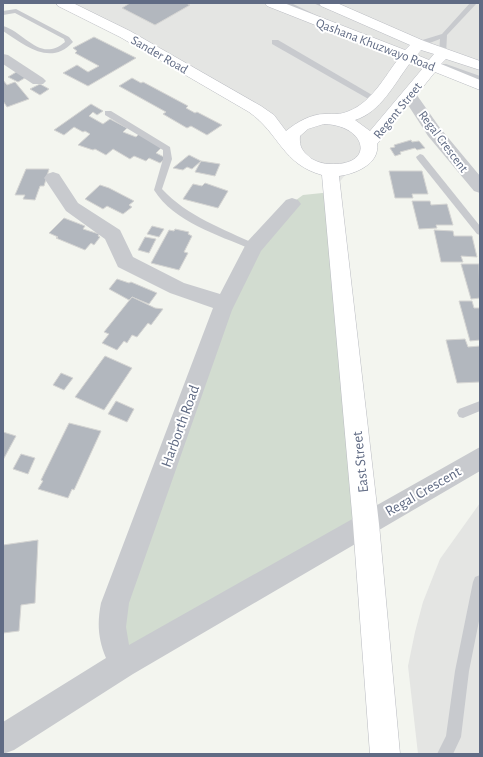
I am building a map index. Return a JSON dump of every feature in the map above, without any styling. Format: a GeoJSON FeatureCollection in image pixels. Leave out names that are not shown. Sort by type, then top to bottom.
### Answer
{"type":"FeatureCollection","features":[{"type":"Feature","properties":{"kind":"main road","name":"Sander Road"},"geometry":{"type":"LineString","coordinates":[[63,3],[125,34],[255,109],[268,118],[291,148]]}},
{"type":"Feature","properties":{"kind":"main road","name":"Qashana Khuzwayo Road"},"geometry":{"type":"LineString","coordinates":[[272,3],[437,59],[480,85]]}},
{"type":"Feature","properties":{"kind":"main road","name":"Qashana Khuzwayo Road"},"geometry":{"type":"LineString","coordinates":[[326,3],[413,50]]}},
{"type":"Feature","properties":{"kind":"main road","name":"Regent Street"},"geometry":{"type":"LineString","coordinates":[[336,120],[352,116],[362,111],[375,98],[413,50]]}},
{"type":"Feature","properties":{"kind":"main road","name":"Qashana Khuzwayo Road"},"geometry":{"type":"LineString","coordinates":[[437,59],[480,66]]}},
{"type":"Feature","properties":{"kind":"main road","name":"Regent Street"},"geometry":{"type":"LineString","coordinates":[[369,144],[437,59]]}},
{"type":"Feature","properties":{"kind":"main road","name":"Sander Road"},"geometry":{"type":"LineString","coordinates":[[255,109],[289,119],[311,121]]}},
{"type":"Feature","properties":{"kind":"main road"},"geometry":{"type":"LineString","coordinates":[[336,120],[358,128],[366,135],[369,144],[369,152],[364,160],[355,166],[344,169],[330,170],[317,168],[305,163],[296,156],[291,148],[290,140],[294,132],[301,125],[311,121],[336,120]]}},
{"type":"Feature","properties":{"kind":"main road","name":"East Street"},"geometry":{"type":"LineString","coordinates":[[330,170],[366,524],[385,754]]}},
{"type":"Feature","properties":{"kind":"street"},"geometry":{"type":"LineString","coordinates":[[3,58],[38,81]]}},
{"type":"Feature","properties":{"kind":"street","name":"Regal Crescent"},"geometry":{"type":"LineString","coordinates":[[409,94],[434,132],[474,172],[480,187]]}},
{"type":"Feature","properties":{"kind":"street"},"geometry":{"type":"LineString","coordinates":[[53,178],[72,207],[107,229],[113,235],[125,262],[132,267],[177,288],[225,304]]}},
{"type":"Feature","properties":{"kind":"street","name":"Harborth Road"},"geometry":{"type":"LineString","coordinates":[[123,664],[113,642],[111,628],[114,603],[225,304],[254,247],[292,204]]}},
{"type":"Feature","properties":{"kind":"street","name":"Regal Crescent"},"geometry":{"type":"LineString","coordinates":[[366,524],[480,458]]}},
{"type":"Feature","properties":{"kind":"street"},"geometry":{"type":"LineString","coordinates":[[3,739],[123,664],[366,524]]}},
{"type":"Feature","properties":{"kind":"lane"},"geometry":{"type":"LineString","coordinates":[[285,3],[413,50],[444,35],[474,3]]}},
{"type":"Feature","properties":{"kind":"lane"},"geometry":{"type":"LineString","coordinates":[[316,3],[413,50]]}},
{"type":"Feature","properties":{"kind":"lane"},"geometry":{"type":"LineString","coordinates":[[3,13],[16,11],[67,38],[69,42],[58,50],[52,52],[42,52],[3,28]]}},
{"type":"Feature","properties":{"kind":"lane"},"geometry":{"type":"LineString","coordinates":[[437,59],[444,35]]}},
{"type":"Feature","properties":{"kind":"lane"},"geometry":{"type":"LineString","coordinates":[[275,42],[375,98]]}},
{"type":"Feature","properties":{"kind":"lane"},"geometry":{"type":"LineString","coordinates":[[437,59],[480,71]]}},
{"type":"Feature","properties":{"kind":"lane"},"geometry":{"type":"LineString","coordinates":[[437,59],[480,78]]}},
{"type":"Feature","properties":{"kind":"lane"},"geometry":{"type":"LineString","coordinates":[[108,113],[167,149],[169,161],[158,184],[158,190],[167,200],[188,215],[254,247]]}},
{"type":"Feature","properties":{"kind":"lane"},"geometry":{"type":"LineString","coordinates":[[420,157],[480,232]]}},
{"type":"Feature","properties":{"kind":"lane"},"geometry":{"type":"LineString","coordinates":[[463,413],[480,406]]}},
{"type":"Feature","properties":{"kind":"lane"},"geometry":{"type":"LineString","coordinates":[[445,754],[453,737],[462,671],[480,582]]}},
{"type":"Feature","properties":{"kind":"shaded area"},"geometry":{"type":"Polygon","coordinates":[[[62,3],[480,3],[480,84],[433,66],[368,145],[332,192],[327,171],[252,108],[62,3]]]}},
{"type":"Feature","properties":{"kind":"shaded area"},"geometry":{"type":"Polygon","coordinates":[[[332,192],[367,524],[123,667],[110,626],[225,303],[292,203],[303,195],[332,192]]]}},
{"type":"Feature","properties":{"kind":"shaded area"},"geometry":{"type":"Polygon","coordinates":[[[480,503],[480,754],[418,754],[408,666],[415,632],[423,602],[440,559],[480,503]]]}},
{"type":"Feature","properties":{"kind":"building"},"geometry":{"type":"Polygon","coordinates":[[[130,3],[186,3],[190,5],[155,25],[122,8],[130,3]]]}},
{"type":"Feature","properties":{"kind":"building"},"geometry":{"type":"Polygon","coordinates":[[[94,37],[136,58],[88,86],[63,73],[77,65],[88,72],[99,66],[75,53],[77,51],[73,48],[94,37]]]}},
{"type":"Feature","properties":{"kind":"building"},"geometry":{"type":"Polygon","coordinates":[[[18,71],[28,76],[18,82],[8,77],[18,71]]]}},
{"type":"Feature","properties":{"kind":"building"},"geometry":{"type":"Polygon","coordinates":[[[132,78],[141,83],[143,82],[188,106],[186,108],[195,113],[197,112],[222,125],[207,135],[191,126],[187,128],[163,114],[166,112],[119,86],[132,78]]]}},
{"type":"Feature","properties":{"kind":"building"},"geometry":{"type":"Polygon","coordinates":[[[3,80],[7,85],[15,82],[29,99],[7,107],[3,101],[3,80]]]}},
{"type":"Feature","properties":{"kind":"building"},"geometry":{"type":"Polygon","coordinates":[[[40,84],[49,89],[40,95],[30,89],[40,84]]]}},
{"type":"Feature","properties":{"kind":"building"},"geometry":{"type":"Polygon","coordinates":[[[91,104],[103,111],[97,115],[93,112],[89,116],[103,124],[110,119],[127,128],[123,132],[136,137],[139,134],[162,147],[156,153],[166,158],[160,163],[149,158],[146,161],[134,156],[130,159],[113,149],[106,155],[95,149],[93,150],[78,145],[90,134],[85,131],[83,132],[74,127],[64,135],[54,130],[91,104]]]}},
{"type":"Feature","properties":{"kind":"building"},"geometry":{"type":"Polygon","coordinates":[[[411,140],[412,142],[419,141],[425,148],[417,150],[415,148],[400,152],[401,154],[395,156],[390,148],[395,147],[394,145],[411,140]]]}},
{"type":"Feature","properties":{"kind":"building"},"geometry":{"type":"Polygon","coordinates":[[[189,155],[201,161],[192,169],[187,167],[183,170],[173,168],[189,155]]]}},
{"type":"Feature","properties":{"kind":"building"},"geometry":{"type":"Polygon","coordinates":[[[201,161],[220,164],[215,176],[195,172],[201,161]]]}},
{"type":"Feature","properties":{"kind":"building"},"geometry":{"type":"Polygon","coordinates":[[[26,169],[49,169],[44,186],[40,186],[35,200],[23,199],[25,195],[15,195],[26,169]]]}},
{"type":"Feature","properties":{"kind":"building"},"geometry":{"type":"Polygon","coordinates":[[[389,171],[422,171],[428,194],[412,194],[413,198],[395,198],[389,171]]]}},
{"type":"Feature","properties":{"kind":"building"},"geometry":{"type":"Polygon","coordinates":[[[205,183],[228,191],[218,208],[183,199],[193,184],[202,186],[205,183]]]}},
{"type":"Feature","properties":{"kind":"building"},"geometry":{"type":"Polygon","coordinates":[[[100,185],[134,201],[129,205],[132,207],[123,214],[107,206],[103,209],[85,199],[100,185]]]}},
{"type":"Feature","properties":{"kind":"building"},"geometry":{"type":"Polygon","coordinates":[[[412,201],[430,201],[431,205],[447,204],[453,225],[436,225],[437,228],[419,229],[412,201]]]}},
{"type":"Feature","properties":{"kind":"building"},"geometry":{"type":"Polygon","coordinates":[[[64,218],[85,226],[83,229],[99,234],[98,236],[100,237],[94,245],[91,243],[85,250],[56,238],[58,237],[49,233],[64,218]]]}},
{"type":"Feature","properties":{"kind":"building"},"geometry":{"type":"Polygon","coordinates":[[[152,226],[164,229],[159,237],[147,234],[152,226]]]}},
{"type":"Feature","properties":{"kind":"building"},"geometry":{"type":"Polygon","coordinates":[[[175,229],[189,232],[188,234],[192,236],[184,252],[188,253],[179,270],[151,263],[169,230],[174,231],[175,229]]]}},
{"type":"Feature","properties":{"kind":"building"},"geometry":{"type":"Polygon","coordinates":[[[434,230],[453,231],[454,236],[472,236],[477,257],[461,256],[463,262],[441,262],[434,230]]]}},
{"type":"Feature","properties":{"kind":"building"},"geometry":{"type":"Polygon","coordinates":[[[145,237],[156,239],[149,253],[138,250],[145,237]]]}},
{"type":"Feature","properties":{"kind":"building"},"geometry":{"type":"Polygon","coordinates":[[[461,264],[479,264],[480,298],[471,299],[461,264]]]}},
{"type":"Feature","properties":{"kind":"building"},"geometry":{"type":"Polygon","coordinates":[[[117,279],[129,283],[131,282],[157,293],[149,304],[132,297],[129,300],[109,289],[117,279]]]}},
{"type":"Feature","properties":{"kind":"building"},"geometry":{"type":"Polygon","coordinates":[[[132,297],[155,308],[163,309],[151,325],[148,323],[137,337],[132,335],[127,343],[124,341],[117,350],[102,343],[109,334],[104,332],[132,297]]]}},
{"type":"Feature","properties":{"kind":"building"},"geometry":{"type":"Polygon","coordinates":[[[459,301],[472,301],[474,308],[480,308],[480,340],[470,341],[459,301]]]}},
{"type":"Feature","properties":{"kind":"building"},"geometry":{"type":"Polygon","coordinates":[[[465,339],[468,347],[480,346],[480,382],[457,383],[446,340],[465,339]]]}},
{"type":"Feature","properties":{"kind":"building"},"geometry":{"type":"Polygon","coordinates":[[[105,356],[132,368],[104,410],[75,397],[105,356]]]}},
{"type":"Feature","properties":{"kind":"building"},"geometry":{"type":"Polygon","coordinates":[[[61,373],[73,378],[64,390],[53,385],[61,373]]]}},
{"type":"Feature","properties":{"kind":"building"},"geometry":{"type":"Polygon","coordinates":[[[116,401],[134,409],[127,422],[108,414],[116,401]]]}},
{"type":"Feature","properties":{"kind":"building"},"geometry":{"type":"Polygon","coordinates":[[[69,423],[101,431],[74,490],[72,489],[68,498],[38,489],[69,423]]]}},
{"type":"Feature","properties":{"kind":"building"},"geometry":{"type":"Polygon","coordinates":[[[3,432],[16,436],[3,460],[3,432]]]}},
{"type":"Feature","properties":{"kind":"building"},"geometry":{"type":"Polygon","coordinates":[[[21,454],[35,458],[28,474],[13,469],[21,454]]]}},
{"type":"Feature","properties":{"kind":"building"},"geometry":{"type":"Polygon","coordinates":[[[38,540],[35,603],[21,605],[19,631],[3,633],[3,545],[38,540]]]}}]}
